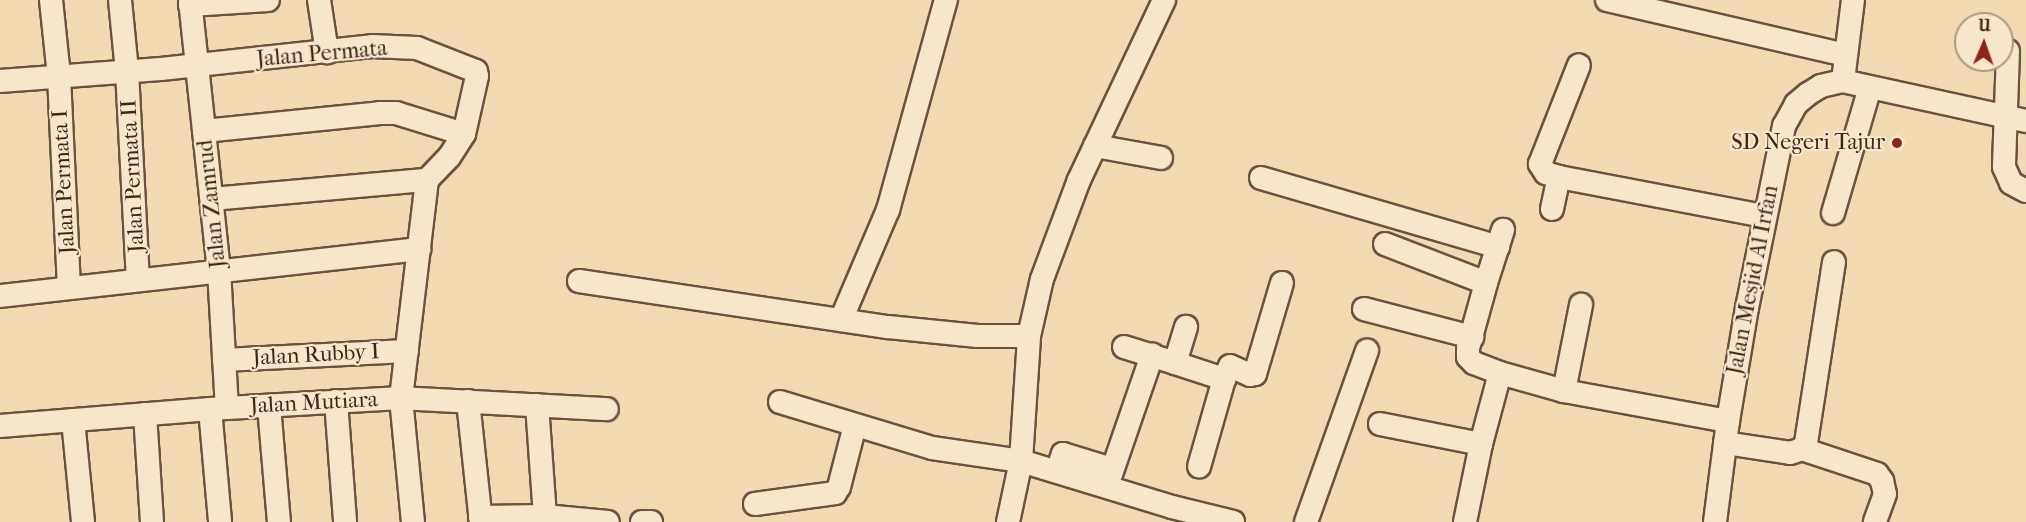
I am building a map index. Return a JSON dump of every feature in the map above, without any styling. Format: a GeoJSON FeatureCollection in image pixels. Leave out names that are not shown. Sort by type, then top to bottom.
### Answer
{"type":"FeatureCollection","features":[{"type":"Feature","properties":{"kind":"street","name":"Jalan Permata I"},"geometry":{"type":"LineString","coordinates":[[51,0],[59,76],[69,288]]}},
{"type":"Feature","properties":{"kind":"street","name":"Jalan Permata II"},"geometry":{"type":"LineString","coordinates":[[120,0],[127,71],[138,280]]}},
{"type":"Feature","properties":{"kind":"street"},"geometry":{"type":"LineString","coordinates":[[190,2],[268,0]]}},
{"type":"Feature","properties":{"kind":"street"},"geometry":{"type":"LineString","coordinates":[[319,0],[327,52]]}},
{"type":"Feature","properties":{"kind":"street"},"geometry":{"type":"LineString","coordinates":[[841,320],[888,210],[946,0]]}},
{"type":"Feature","properties":{"kind":"street"},"geometry":{"type":"LineString","coordinates":[[1008,522],[1021,461],[1029,336],[1050,252],[1095,146],[1164,0]]}},
{"type":"Feature","properties":{"kind":"street"},"geometry":{"type":"LineString","coordinates":[[1607,0],[1846,55]]}},
{"type":"Feature","properties":{"kind":"street"},"geometry":{"type":"LineString","coordinates":[[1853,0],[1843,81],[2017,119]]}},
{"type":"Feature","properties":{"kind":"street","name":"Jalan Zamrud"},"geometry":{"type":"LineString","coordinates":[[190,2],[219,270],[224,360],[219,408],[220,522]]}},
{"type":"Feature","properties":{"kind":"street","name":"Jalan Permata"},"geometry":{"type":"LineString","coordinates":[[0,81],[197,65],[372,46],[417,48],[472,68],[477,76],[464,134],[448,157],[427,180]]}},
{"type":"Feature","properties":{"kind":"street"},"geometry":{"type":"LineString","coordinates":[[1579,65],[1540,164],[1546,173],[1764,216]]}},
{"type":"Feature","properties":{"kind":"street"},"geometry":{"type":"LineString","coordinates":[[2011,72],[2017,119],[2005,175],[2011,183],[2026,192]]}},
{"type":"Feature","properties":{"kind":"street","name":"Jalan Mesjid Al Irfan"},"geometry":{"type":"LineString","coordinates":[[1715,522],[1726,432],[1764,216],[1784,126],[1791,113],[1808,94],[1821,87],[1843,81]]}},
{"type":"Feature","properties":{"kind":"street"},"geometry":{"type":"LineString","coordinates":[[1833,213],[1870,87]]}},
{"type":"Feature","properties":{"kind":"street"},"geometry":{"type":"LineString","coordinates":[[204,131],[396,113],[464,134]]}},
{"type":"Feature","properties":{"kind":"street"},"geometry":{"type":"LineString","coordinates":[[1095,146],[1161,158]]}},
{"type":"Feature","properties":{"kind":"street"},"geometry":{"type":"LineString","coordinates":[[1552,209],[1560,177]]}},
{"type":"Feature","properties":{"kind":"street"},"geometry":{"type":"LineString","coordinates":[[1261,178],[1501,239],[1485,283],[1472,337],[1468,357],[1474,363],[1500,373],[1564,391],[1726,432],[1790,453],[1802,449],[1877,474],[1882,481],[1885,494],[1875,522]]}},
{"type":"Feature","properties":{"kind":"street"},"geometry":{"type":"LineString","coordinates":[[212,199],[427,180],[401,398],[413,522]]}},
{"type":"Feature","properties":{"kind":"street"},"geometry":{"type":"LineString","coordinates":[[1385,244],[1485,283]]}},
{"type":"Feature","properties":{"kind":"street"},"geometry":{"type":"LineString","coordinates":[[0,296],[419,249]]}},
{"type":"Feature","properties":{"kind":"street"},"geometry":{"type":"LineString","coordinates":[[1802,449],[1809,435],[1834,262]]}},
{"type":"Feature","properties":{"kind":"street"},"geometry":{"type":"LineString","coordinates":[[579,280],[841,320],[978,336],[1029,336]]}},
{"type":"Feature","properties":{"kind":"street"},"geometry":{"type":"LineString","coordinates":[[1198,467],[1230,366],[1250,375],[1255,374],[1282,283]]}},
{"type":"Feature","properties":{"kind":"street"},"geometry":{"type":"LineString","coordinates":[[1564,391],[1581,305]]}},
{"type":"Feature","properties":{"kind":"street"},"geometry":{"type":"LineString","coordinates":[[1364,309],[1472,337]]}},
{"type":"Feature","properties":{"kind":"street"},"geometry":{"type":"LineString","coordinates":[[1175,363],[1186,327]]}},
{"type":"Feature","properties":{"kind":"street"},"geometry":{"type":"LineString","coordinates":[[1124,347],[1224,379]]}},
{"type":"Feature","properties":{"kind":"street","name":"Jalan Rubby I"},"geometry":{"type":"LineString","coordinates":[[224,360],[407,351]]}},
{"type":"Feature","properties":{"kind":"street"},"geometry":{"type":"LineString","coordinates":[[1306,522],[1367,351]]}},
{"type":"Feature","properties":{"kind":"street"},"geometry":{"type":"LineString","coordinates":[[1109,478],[1152,355]]}},
{"type":"Feature","properties":{"kind":"street"},"geometry":{"type":"LineString","coordinates":[[1466,522],[1481,444],[1500,373]]}},
{"type":"Feature","properties":{"kind":"street","name":"Jalan Mutiara"},"geometry":{"type":"LineString","coordinates":[[0,426],[219,408],[401,398],[607,409]]}},
{"type":"Feature","properties":{"kind":"street"},"geometry":{"type":"LineString","coordinates":[[336,401],[345,522]]}},
{"type":"Feature","properties":{"kind":"street"},"geometry":{"type":"LineString","coordinates":[[468,401],[481,519],[545,516],[608,522]]}},
{"type":"Feature","properties":{"kind":"street"},"geometry":{"type":"LineString","coordinates":[[780,402],[932,448],[1021,461],[1057,471],[1109,478],[1172,507],[1233,522]]}},
{"type":"Feature","properties":{"kind":"street"},"geometry":{"type":"LineString","coordinates":[[537,405],[545,516]]}},
{"type":"Feature","properties":{"kind":"street"},"geometry":{"type":"LineString","coordinates":[[269,406],[279,522]]}},
{"type":"Feature","properties":{"kind":"street"},"geometry":{"type":"LineString","coordinates":[[145,414],[153,522]]}},
{"type":"Feature","properties":{"kind":"street"},"geometry":{"type":"LineString","coordinates":[[73,420],[83,522]]}},
{"type":"Feature","properties":{"kind":"street"},"geometry":{"type":"LineString","coordinates":[[754,504],[834,493],[839,487],[855,424]]}},
{"type":"Feature","properties":{"kind":"street"},"geometry":{"type":"LineString","coordinates":[[1380,424],[1481,444]]}},
{"type":"Feature","properties":{"kind":"street"},"geometry":{"type":"LineString","coordinates":[[642,522],[651,522]]}},
{"type":"Feature","properties":{"kind":"place","name":"SD Negeri Tajur"},"geometry":{"type":"Point","coordinates":[1897,143]}}]}
